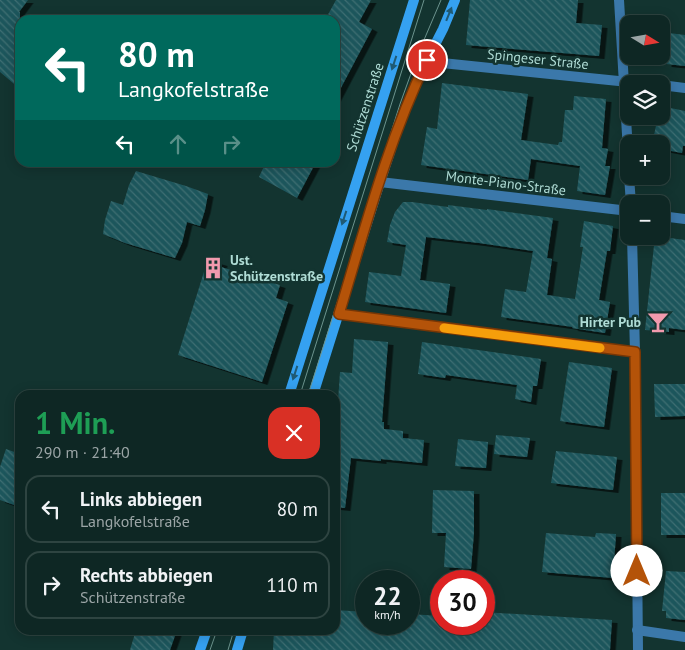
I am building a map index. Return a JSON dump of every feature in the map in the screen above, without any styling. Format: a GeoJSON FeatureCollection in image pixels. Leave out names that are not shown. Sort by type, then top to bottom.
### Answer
{"type":"FeatureCollection","features":[{"type":"Feature","properties":{"kind":"street","name":"Schützenstraße"},"geometry":{"type":"LineString","coordinates":[[290,390],[414,0]]}},
{"type":"Feature","properties":{"kind":"street"},"geometry":{"type":"LineString","coordinates":[[315,390],[380,182],[406,108],[455,0]]}},
{"type":"Feature","properties":{"kind":"street"},"geometry":{"type":"LineString","coordinates":[[619,0],[623,75]]}},
{"type":"Feature","properties":{"kind":"street","name":"Spingeser Straße"},"geometry":{"type":"LineString","coordinates":[[427,60],[620,81]]}},
{"type":"Feature","properties":{"kind":"street"},"geometry":{"type":"LineString","coordinates":[[670,86],[685,88]]}},
{"type":"Feature","properties":{"kind":"street","name":"Monte-Piano-Straße"},"geometry":{"type":"LineString","coordinates":[[380,182],[620,210]]}},
{"type":"Feature","properties":{"kind":"street"},"geometry":{"type":"LineString","coordinates":[[670,217],[685,219]]}},
{"type":"Feature","properties":{"kind":"street"},"geometry":{"type":"LineString","coordinates":[[632,245],[638,650]]}},
{"type":"Feature","properties":{"kind":"street"},"geometry":{"type":"LineString","coordinates":[[339,314],[635,352]]}},
{"type":"Feature","properties":{"kind":"street"},"geometry":{"type":"LineString","coordinates":[[638,630],[685,637]]}},
{"type":"Feature","properties":{"kind":"street"},"geometry":{"type":"LineString","coordinates":[[200,650],[205,635]]}},
{"type":"Feature","properties":{"kind":"street"},"geometry":{"type":"LineString","coordinates":[[237,650],[242,635]]}},
{"type":"Feature","properties":{"kind":"building"},"geometry":{"type":"Polygon","coordinates":[[[0,0],[28,0],[19,12],[20,15],[15,15],[15,85],[0,72],[0,0]]]}},
{"type":"Feature","properties":{"kind":"building"},"geometry":{"type":"Polygon","coordinates":[[[336,0],[371,0],[359,22],[372,29],[340,90],[340,15],[328,15],[336,0]]]}},
{"type":"Feature","properties":{"kind":"building"},"geometry":{"type":"Polygon","coordinates":[[[470,0],[578,0],[576,23],[602,25],[599,56],[466,45],[470,0]]]}},
{"type":"Feature","properties":{"kind":"building"},"geometry":{"type":"Polygon","coordinates":[[[670,33],[685,35],[685,66],[670,64],[670,33]]]}},
{"type":"Feature","properties":{"kind":"building"},"geometry":{"type":"Polygon","coordinates":[[[442,83],[528,94],[521,140],[558,145],[559,142],[562,142],[565,110],[573,110],[574,96],[606,99],[602,148],[608,149],[605,166],[610,166],[605,195],[577,191],[580,166],[531,159],[528,180],[421,165],[427,127],[437,129],[442,83]]]}},
{"type":"Feature","properties":{"kind":"building"},"geometry":{"type":"Polygon","coordinates":[[[670,108],[685,111],[685,146],[683,146],[682,153],[670,151],[670,135],[654,135],[656,125],[670,125],[670,108]]]}},
{"type":"Feature","properties":{"kind":"building"},"geometry":{"type":"Polygon","coordinates":[[[264,167],[313,167],[297,198],[259,177],[264,167]]]}},
{"type":"Feature","properties":{"kind":"building"},"geometry":{"type":"Polygon","coordinates":[[[136,171],[208,194],[200,226],[187,222],[182,243],[175,258],[125,243],[103,234],[111,201],[123,205],[129,185],[136,171]]]}},
{"type":"Feature","properties":{"kind":"building"},"geometry":{"type":"Polygon","coordinates":[[[403,202],[487,209],[553,218],[547,258],[552,259],[547,295],[575,299],[583,247],[580,247],[584,221],[613,226],[610,251],[607,251],[599,300],[610,302],[605,333],[501,317],[505,289],[526,292],[533,251],[479,243],[426,237],[420,280],[450,284],[446,313],[365,302],[369,272],[401,276],[406,245],[387,242],[395,212],[403,202]]]}},
{"type":"Feature","properties":{"kind":"building"},"geometry":{"type":"Polygon","coordinates":[[[670,238],[685,240],[685,330],[669,328],[669,332],[645,330],[654,245],[670,245],[670,238]]]}},
{"type":"Feature","properties":{"kind":"building"},"geometry":{"type":"Polygon","coordinates":[[[208,259],[222,263],[221,267],[280,285],[276,298],[288,302],[262,382],[178,355],[208,259]]]}},
{"type":"Feature","properties":{"kind":"building"},"geometry":{"type":"Polygon","coordinates":[[[354,339],[388,342],[382,422],[384,422],[384,429],[403,431],[403,438],[424,440],[422,463],[351,458],[345,508],[340,508],[339,390],[340,372],[352,373],[354,339]]]}},
{"type":"Feature","properties":{"kind":"building"},"geometry":{"type":"Polygon","coordinates":[[[422,342],[541,359],[537,386],[533,386],[531,402],[515,399],[517,385],[446,375],[445,378],[418,374],[422,342]]]}},
{"type":"Feature","properties":{"kind":"building"},"geometry":{"type":"Polygon","coordinates":[[[569,362],[612,368],[604,427],[560,421],[569,362]]]}},
{"type":"Feature","properties":{"kind":"building"},"geometry":{"type":"Polygon","coordinates":[[[654,384],[685,384],[685,416],[655,417],[654,384]]]}},
{"type":"Feature","properties":{"kind":"building"},"geometry":{"type":"Polygon","coordinates":[[[496,435],[530,438],[527,457],[494,454],[496,435]]]}},
{"type":"Feature","properties":{"kind":"building"},"geometry":{"type":"Polygon","coordinates":[[[458,439],[488,442],[486,468],[455,466],[458,439]]]}},
{"type":"Feature","properties":{"kind":"building"},"geometry":{"type":"Polygon","coordinates":[[[6,449],[15,452],[15,505],[0,500],[0,467],[6,449]]]}},
{"type":"Feature","properties":{"kind":"building"},"geometry":{"type":"Polygon","coordinates":[[[556,451],[617,457],[613,490],[551,483],[556,451]]]}},
{"type":"Feature","properties":{"kind":"building"},"geometry":{"type":"Polygon","coordinates":[[[433,490],[474,491],[474,532],[471,569],[444,567],[446,533],[432,533],[433,490]]]}},
{"type":"Feature","properties":{"kind":"building"},"geometry":{"type":"Polygon","coordinates":[[[661,493],[685,493],[685,535],[661,535],[661,493]]]}},
{"type":"Feature","properties":{"kind":"building"},"geometry":{"type":"Polygon","coordinates":[[[546,533],[595,537],[596,533],[616,534],[613,578],[542,572],[546,533]]]}},
{"type":"Feature","properties":{"kind":"building"},"geometry":{"type":"Polygon","coordinates":[[[666,571],[685,572],[685,620],[666,618],[666,611],[662,611],[666,571]]]}},
{"type":"Feature","properties":{"kind":"building"},"geometry":{"type":"Polygon","coordinates":[[[340,610],[355,611],[355,635],[420,635],[420,615],[430,615],[430,635],[495,635],[495,613],[612,620],[610,650],[273,650],[274,635],[340,635],[340,610]]]}},
{"type":"Feature","properties":{"kind":"building"},"geometry":{"type":"Polygon","coordinates":[[[134,635],[175,635],[170,650],[130,650],[134,635]]]}},
{"type":"Feature","properties":{"kind":"tram line"},"geometry":{"type":"LineString","coordinates":[[302,390],[424,0]]}},
{"type":"Feature","properties":{"kind":"tram line"},"geometry":{"type":"LineString","coordinates":[[310,390],[400,104],[418,54],[441,0]]}},
{"type":"Feature","properties":{"kind":"tram line"},"geometry":{"type":"LineString","coordinates":[[210,650],[215,635]]}},
{"type":"Feature","properties":{"kind":"tram line"},"geometry":{"type":"LineString","coordinates":[[228,650],[232,635]]}},
{"type":"Feature","properties":{"kind":"slow traffic"},"geometry":{"type":"LineString","coordinates":[[444,328],[600,348]]}},
{"type":"Feature","properties":{"kind":"place","name":"Ust. Schützenstraße"},"geometry":{"type":"Point","coordinates":[213,268]}},
{"type":"Feature","properties":{"kind":"place","name":"Hirter Pub"},"geometry":{"type":"Point","coordinates":[658,322]}},
{"type":"Feature","properties":{"kind":"route"},"geometry":{"type":"LineString","coordinates":[[427,60],[399,126],[339,314],[635,352],[637,571]]}}]}
